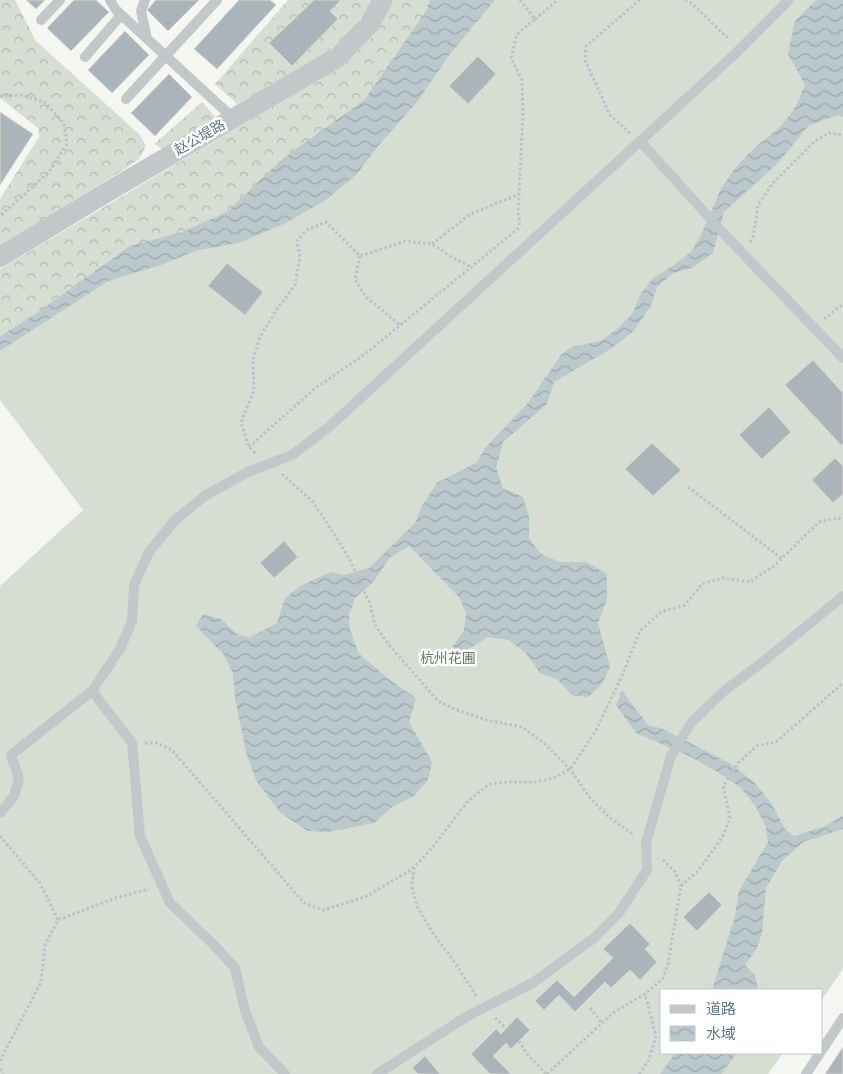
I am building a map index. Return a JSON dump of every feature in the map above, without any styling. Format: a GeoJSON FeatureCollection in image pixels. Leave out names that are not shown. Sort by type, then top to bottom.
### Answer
{"type":"FeatureCollection","features":[{"type":"Feature","properties":{"kind":"street","name":"赵公堤路"},"geometry":{"type":"LineString","coordinates":[[0,257],[108,191],[338,57],[370,26],[383,0]]}},
{"type":"Feature","properties":{"kind":"lane"},"geometry":{"type":"LineString","coordinates":[[41,20],[60,0]]}},
{"type":"Feature","properties":{"kind":"lane"},"geometry":{"type":"LineString","coordinates":[[110,0],[121,15],[233,118]]}},
{"type":"Feature","properties":{"kind":"lane"},"geometry":{"type":"LineString","coordinates":[[144,0],[141,11],[147,38]]}},
{"type":"Feature","properties":{"kind":"lane"},"geometry":{"type":"LineString","coordinates":[[126,99],[217,0]]}},
{"type":"Feature","properties":{"kind":"lane"},"geometry":{"type":"LineString","coordinates":[[11,755],[92,691],[120,649],[132,621],[134,585],[149,552],[175,520],[206,495],[248,472],[292,455],[329,427],[740,50],[789,0]]}},
{"type":"Feature","properties":{"kind":"lane"},"geometry":{"type":"LineString","coordinates":[[85,57],[121,15]]}},
{"type":"Feature","properties":{"kind":"lane"},"geometry":{"type":"LineString","coordinates":[[640,141],[740,251],[843,358]]}},
{"type":"Feature","properties":{"kind":"lane"},"geometry":{"type":"LineString","coordinates":[[377,1074],[466,1017],[534,982],[594,938],[619,913],[647,870],[646,843],[671,756],[691,724],[724,691],[764,661],[843,596]]}},
{"type":"Feature","properties":{"kind":"lane"},"geometry":{"type":"LineString","coordinates":[[92,691],[132,743],[140,836],[170,903],[235,968],[245,1012],[259,1047],[286,1074]]}},
{"type":"Feature","properties":{"kind":"lane"},"geometry":{"type":"LineString","coordinates":[[0,751],[11,755]]}},
{"type":"Feature","properties":{"kind":"lane"},"geometry":{"type":"LineString","coordinates":[[0,813],[14,796],[19,778],[11,755]]}},
{"type":"Feature","properties":{"kind":"lane"},"geometry":{"type":"LineString","coordinates":[[823,1048],[843,1018]]}},
{"type":"Feature","properties":{"kind":"lane"},"geometry":{"type":"LineString","coordinates":[[806,1074],[819,1054]]}},
{"type":"Feature","properties":{"kind":"path"},"geometry":{"type":"LineString","coordinates":[[520,0],[535,19]]}},
{"type":"Feature","properties":{"kind":"path"},"geometry":{"type":"LineString","coordinates":[[523,249],[518,212],[523,114],[522,80],[511,58],[517,34],[558,0]]}},
{"type":"Feature","properties":{"kind":"path"},"geometry":{"type":"LineString","coordinates":[[630,0],[635,3]]}},
{"type":"Feature","properties":{"kind":"path"},"geometry":{"type":"LineString","coordinates":[[640,0],[586,46],[585,60],[610,114],[640,141]]}},
{"type":"Feature","properties":{"kind":"path"},"geometry":{"type":"LineString","coordinates":[[685,0],[691,3],[740,50]]}},
{"type":"Feature","properties":{"kind":"path"},"geometry":{"type":"LineString","coordinates":[[0,96],[22,95],[46,103],[64,124],[67,144],[48,173],[0,216]]}},
{"type":"Feature","properties":{"kind":"path"},"geometry":{"type":"LineString","coordinates":[[740,251],[753,238],[758,204],[772,184],[815,141],[829,133],[843,135]]}},
{"type":"Feature","properties":{"kind":"path"},"geometry":{"type":"LineString","coordinates":[[432,244],[470,215],[519,194]]}},
{"type":"Feature","properties":{"kind":"path"},"geometry":{"type":"LineString","coordinates":[[360,256],[326,222],[307,230],[297,241],[300,257],[295,285],[277,309],[260,337],[254,360],[254,390],[241,423],[249,447],[266,464],[288,479],[312,501],[349,558],[370,604],[375,625],[438,701],[486,720],[522,727],[545,744],[570,770],[590,798],[611,819],[646,843],[675,872],[681,886],[668,964],[663,978],[645,994],[613,1013],[547,1074],[527,1054],[519,1041]]}},
{"type":"Feature","properties":{"kind":"path"},"geometry":{"type":"LineString","coordinates":[[249,447],[313,390],[365,354],[520,227]]}},
{"type":"Feature","properties":{"kind":"path"},"geometry":{"type":"LineString","coordinates":[[360,256],[405,241],[432,244],[471,267]]}},
{"type":"Feature","properties":{"kind":"path"},"geometry":{"type":"LineString","coordinates":[[360,256],[355,280],[366,297],[400,325]]}},
{"type":"Feature","properties":{"kind":"path"},"geometry":{"type":"LineString","coordinates":[[814,327],[843,304]]}},
{"type":"Feature","properties":{"kind":"path"},"geometry":{"type":"LineString","coordinates":[[688,487],[781,558]]}},
{"type":"Feature","properties":{"kind":"path"},"geometry":{"type":"LineString","coordinates":[[132,743],[157,743],[172,750],[304,903],[323,910],[364,896],[414,866],[468,801],[489,784],[534,782],[554,778],[570,770],[595,732],[621,678],[640,631],[661,612],[685,605],[702,584],[722,578],[750,582],[774,566],[819,522],[838,518],[843,520]]}},
{"type":"Feature","properties":{"kind":"path"},"geometry":{"type":"LineString","coordinates":[[681,886],[699,870],[723,836],[730,818],[723,786],[739,762],[757,746],[776,742],[843,683]]}},
{"type":"Feature","properties":{"kind":"path"},"geometry":{"type":"LineString","coordinates":[[0,836],[40,883],[58,920]]}},
{"type":"Feature","properties":{"kind":"path"},"geometry":{"type":"LineString","coordinates":[[414,866],[412,887],[417,906],[432,932],[453,960],[483,1008]]}},
{"type":"Feature","properties":{"kind":"path"},"geometry":{"type":"LineString","coordinates":[[0,1061],[42,982],[45,945],[58,920],[115,898],[162,885]]}},
{"type":"Feature","properties":{"kind":"path"},"geometry":{"type":"LineString","coordinates":[[639,1074],[648,1062],[656,1036],[645,994]]}},
{"type":"Feature","properties":{"kind":"path"},"geometry":{"type":"LineString","coordinates":[[590,1008],[602,1023]]}},
{"type":"Feature","properties":{"kind":"path"},"geometry":{"type":"LineString","coordinates":[[0,1069],[3,1074]]}},
{"type":"Feature","properties":{"kind":"green space"},"geometry":{"type":"Polygon","coordinates":[[[0,0],[15,0],[36,41],[139,134],[146,146],[139,159],[0,246],[0,199],[39,137],[38,128],[0,98],[0,0]]]}},
{"type":"Feature","properties":{"kind":"green space"},"geometry":{"type":"Polygon","coordinates":[[[288,0],[372,0],[360,19],[330,49],[313,62],[237,104],[215,84],[288,0]]]}},
{"type":"Feature","properties":{"kind":"green space"},"geometry":{"type":"Polygon","coordinates":[[[394,0],[430,0],[426,11],[364,100],[282,159],[228,211],[182,232],[41,310],[0,336],[0,269],[344,64],[376,33],[394,0]]]}},
{"type":"Feature","properties":{"kind":"green space","name":"杭州花圃"},"geometry":{"type":"Polygon","coordinates":[[[482,0],[843,0],[843,969],[823,998],[823,989],[660,989],[660,1054],[782,1054],[768,1074],[0,1074],[0,586],[83,510],[0,400],[0,341],[153,250],[303,191],[482,0]]]}},
{"type":"Feature","properties":{"kind":"green space"},"geometry":{"type":"Polygon","coordinates":[[[202,102],[215,117],[163,149],[154,144],[202,102]]]}},
{"type":"Feature","properties":{"kind":"water"},"geometry":{"type":"Polygon","coordinates":[[[430,0],[495,0],[450,54],[417,102],[378,146],[357,174],[326,200],[284,224],[238,243],[195,251],[161,265],[108,281],[0,351],[0,336],[41,310],[130,246],[182,232],[228,211],[282,159],[364,100],[426,11],[430,0]]]}},
{"type":"Feature","properties":{"kind":"water"},"geometry":{"type":"Polygon","coordinates":[[[816,0],[843,0],[843,117],[838,115],[808,126],[778,163],[724,212],[713,253],[692,268],[673,273],[657,287],[651,306],[633,332],[609,350],[554,382],[547,404],[503,442],[496,468],[503,488],[523,497],[529,517],[529,538],[540,553],[559,562],[587,562],[607,574],[607,599],[598,623],[610,667],[602,684],[588,697],[572,695],[558,680],[540,673],[525,652],[508,640],[488,637],[470,648],[449,665],[453,646],[464,630],[466,613],[459,597],[409,546],[390,557],[374,581],[355,598],[349,615],[350,630],[359,654],[390,680],[416,698],[409,722],[432,762],[428,780],[414,796],[392,807],[374,823],[328,832],[307,831],[280,812],[257,782],[247,756],[235,699],[233,673],[223,654],[196,626],[203,614],[221,619],[237,634],[249,638],[277,623],[285,598],[302,585],[331,572],[344,575],[369,568],[415,523],[422,506],[437,483],[477,462],[486,447],[527,404],[561,355],[571,347],[601,341],[617,329],[633,313],[640,295],[653,278],[691,252],[701,235],[721,189],[732,172],[749,153],[783,124],[796,106],[805,85],[788,54],[795,21],[816,0]]]}},
{"type":"Feature","properties":{"kind":"water"},"geometry":{"type":"Polygon","coordinates":[[[622,691],[649,726],[661,728],[729,763],[754,782],[772,804],[785,829],[794,836],[823,827],[843,816],[843,829],[803,842],[782,861],[766,888],[762,933],[756,950],[745,965],[755,975],[758,989],[712,989],[735,916],[739,891],[768,842],[766,827],[756,807],[740,787],[691,757],[636,733],[616,705],[622,691]]]}},
{"type":"Feature","properties":{"kind":"water"},"geometry":{"type":"Polygon","coordinates":[[[674,1054],[736,1054],[721,1074],[660,1074],[674,1054]]]}},
{"type":"Feature","properties":{"kind":"building"},"geometry":{"type":"Polygon","coordinates":[[[26,0],[45,0],[36,9],[26,0]]]}},
{"type":"Feature","properties":{"kind":"building"},"geometry":{"type":"Polygon","coordinates":[[[74,0],[96,0],[109,12],[71,51],[47,28],[74,0]]]}},
{"type":"Feature","properties":{"kind":"building"},"geometry":{"type":"Polygon","coordinates":[[[156,0],[199,0],[168,31],[147,10],[156,0]]]}},
{"type":"Feature","properties":{"kind":"building"},"geometry":{"type":"Polygon","coordinates":[[[239,0],[270,0],[276,5],[217,69],[194,49],[239,0]]]}},
{"type":"Feature","properties":{"kind":"building"},"geometry":{"type":"Polygon","coordinates":[[[314,0],[341,0],[330,11],[338,19],[292,66],[269,43],[314,0]]]}},
{"type":"Feature","properties":{"kind":"building"},"geometry":{"type":"Polygon","coordinates":[[[125,31],[149,55],[112,93],[88,70],[125,31]]]}},
{"type":"Feature","properties":{"kind":"building"},"geometry":{"type":"Polygon","coordinates":[[[478,56],[496,74],[468,104],[449,86],[478,56]]]}},
{"type":"Feature","properties":{"kind":"building"},"geometry":{"type":"Polygon","coordinates":[[[169,74],[192,97],[155,136],[131,113],[169,74]]]}},
{"type":"Feature","properties":{"kind":"building"},"geometry":{"type":"Polygon","coordinates":[[[0,112],[33,134],[0,185],[0,112]]]}},
{"type":"Feature","properties":{"kind":"building"},"geometry":{"type":"Polygon","coordinates":[[[227,263],[263,292],[245,315],[208,286],[227,263]]]}},
{"type":"Feature","properties":{"kind":"building"},"geometry":{"type":"Polygon","coordinates":[[[813,360],[843,393],[843,444],[841,445],[785,385],[813,360]]]}},
{"type":"Feature","properties":{"kind":"building"},"geometry":{"type":"Polygon","coordinates":[[[769,407],[791,432],[762,459],[739,435],[769,407]]]}},
{"type":"Feature","properties":{"kind":"building"},"geometry":{"type":"Polygon","coordinates":[[[652,443],[681,470],[653,496],[625,469],[652,443]]]}},
{"type":"Feature","properties":{"kind":"building"},"geometry":{"type":"Polygon","coordinates":[[[835,458],[843,466],[843,494],[833,503],[812,480],[835,458]]]}},
{"type":"Feature","properties":{"kind":"building"},"geometry":{"type":"Polygon","coordinates":[[[284,541],[298,557],[274,578],[260,563],[284,541]]]}},
{"type":"Feature","properties":{"kind":"building"},"geometry":{"type":"Polygon","coordinates":[[[709,892],[722,905],[697,931],[683,917],[709,892]]]}},
{"type":"Feature","properties":{"kind":"building"},"geometry":{"type":"Polygon","coordinates":[[[630,923],[650,944],[645,949],[657,962],[640,980],[630,970],[611,988],[605,982],[575,1012],[559,995],[544,1010],[535,1001],[557,980],[574,997],[613,958],[603,949],[630,923]]]}},
{"type":"Feature","properties":{"kind":"building"},"geometry":{"type":"Polygon","coordinates":[[[517,1017],[530,1030],[511,1049],[506,1043],[493,1056],[511,1074],[490,1074],[471,1054],[496,1029],[501,1034],[517,1017]]]}},
{"type":"Feature","properties":{"kind":"building"},"geometry":{"type":"Polygon","coordinates":[[[843,1047],[843,1074],[825,1074],[843,1047]]]}},
{"type":"Feature","properties":{"kind":"building"},"geometry":{"type":"Polygon","coordinates":[[[425,1056],[440,1074],[418,1074],[412,1068],[425,1056]]]}}]}
